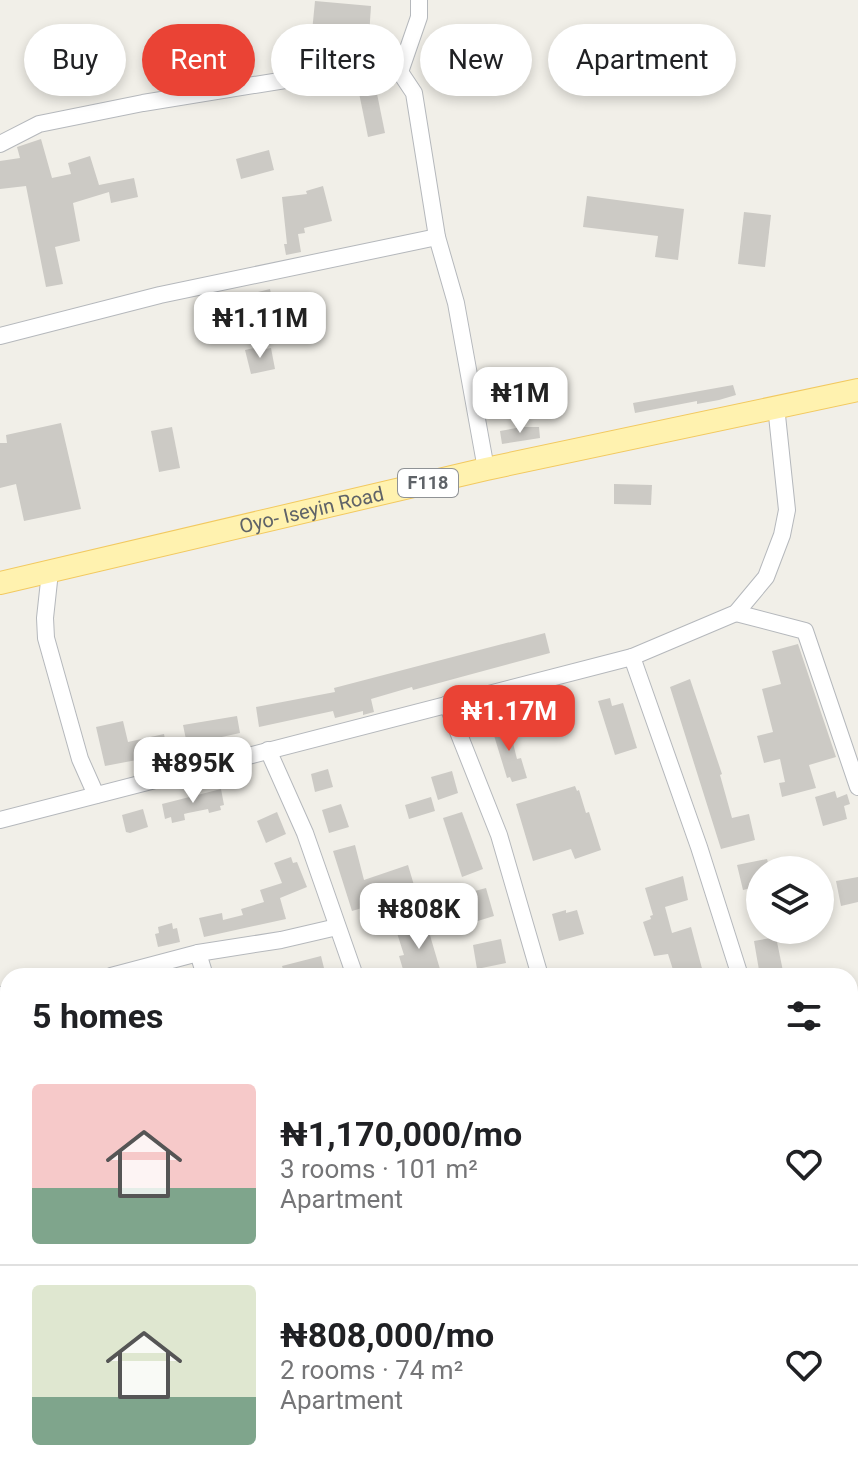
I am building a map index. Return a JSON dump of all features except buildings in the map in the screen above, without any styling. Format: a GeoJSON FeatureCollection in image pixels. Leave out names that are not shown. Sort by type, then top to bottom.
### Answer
{"type":"FeatureCollection","features":[{"type":"Feature","properties":{"kind":"main road","name":"Oyo- Iseyin Road"},"geometry":{"type":"LineString","coordinates":[[0,583],[486,469],[858,390]]}},
{"type":"Feature","properties":{"kind":"street"},"geometry":{"type":"LineString","coordinates":[[404,60],[419,17],[419,0]]}},
{"type":"Feature","properties":{"kind":"street"},"geometry":{"type":"LineString","coordinates":[[404,78],[414,93],[437,237],[456,303],[486,469]]}},
{"type":"Feature","properties":{"kind":"street"},"geometry":{"type":"LineString","coordinates":[[0,144],[39,124],[271,82]]}},
{"type":"Feature","properties":{"kind":"street"},"geometry":{"type":"LineString","coordinates":[[0,336],[160,295],[437,237]]}},
{"type":"Feature","properties":{"kind":"street"},"geometry":{"type":"LineString","coordinates":[[0,820],[632,657],[736,613],[766,577],[786,523],[776,406]]}},
{"type":"Feature","properties":{"kind":"street"},"geometry":{"type":"LineString","coordinates":[[50,572],[46,638],[80,759],[96,795]]}},
{"type":"Feature","properties":{"kind":"street"},"geometry":{"type":"LineString","coordinates":[[736,613],[805,631],[858,787]]}},
{"type":"Feature","properties":{"kind":"street"},"geometry":{"type":"LineString","coordinates":[[632,657],[699,847],[737,968]]}},
{"type":"Feature","properties":{"kind":"street"},"geometry":{"type":"LineString","coordinates":[[447,704],[499,835],[538,968]]}},
{"type":"Feature","properties":{"kind":"street"},"geometry":{"type":"LineString","coordinates":[[268,750],[305,833],[352,968]]}},
{"type":"Feature","properties":{"kind":"street"},"geometry":{"type":"LineString","coordinates":[[141,968],[198,953],[281,940],[337,927]]}},
{"type":"Feature","properties":{"kind":"street"},"geometry":{"type":"LineString","coordinates":[[198,953],[203,968]]}}]}
